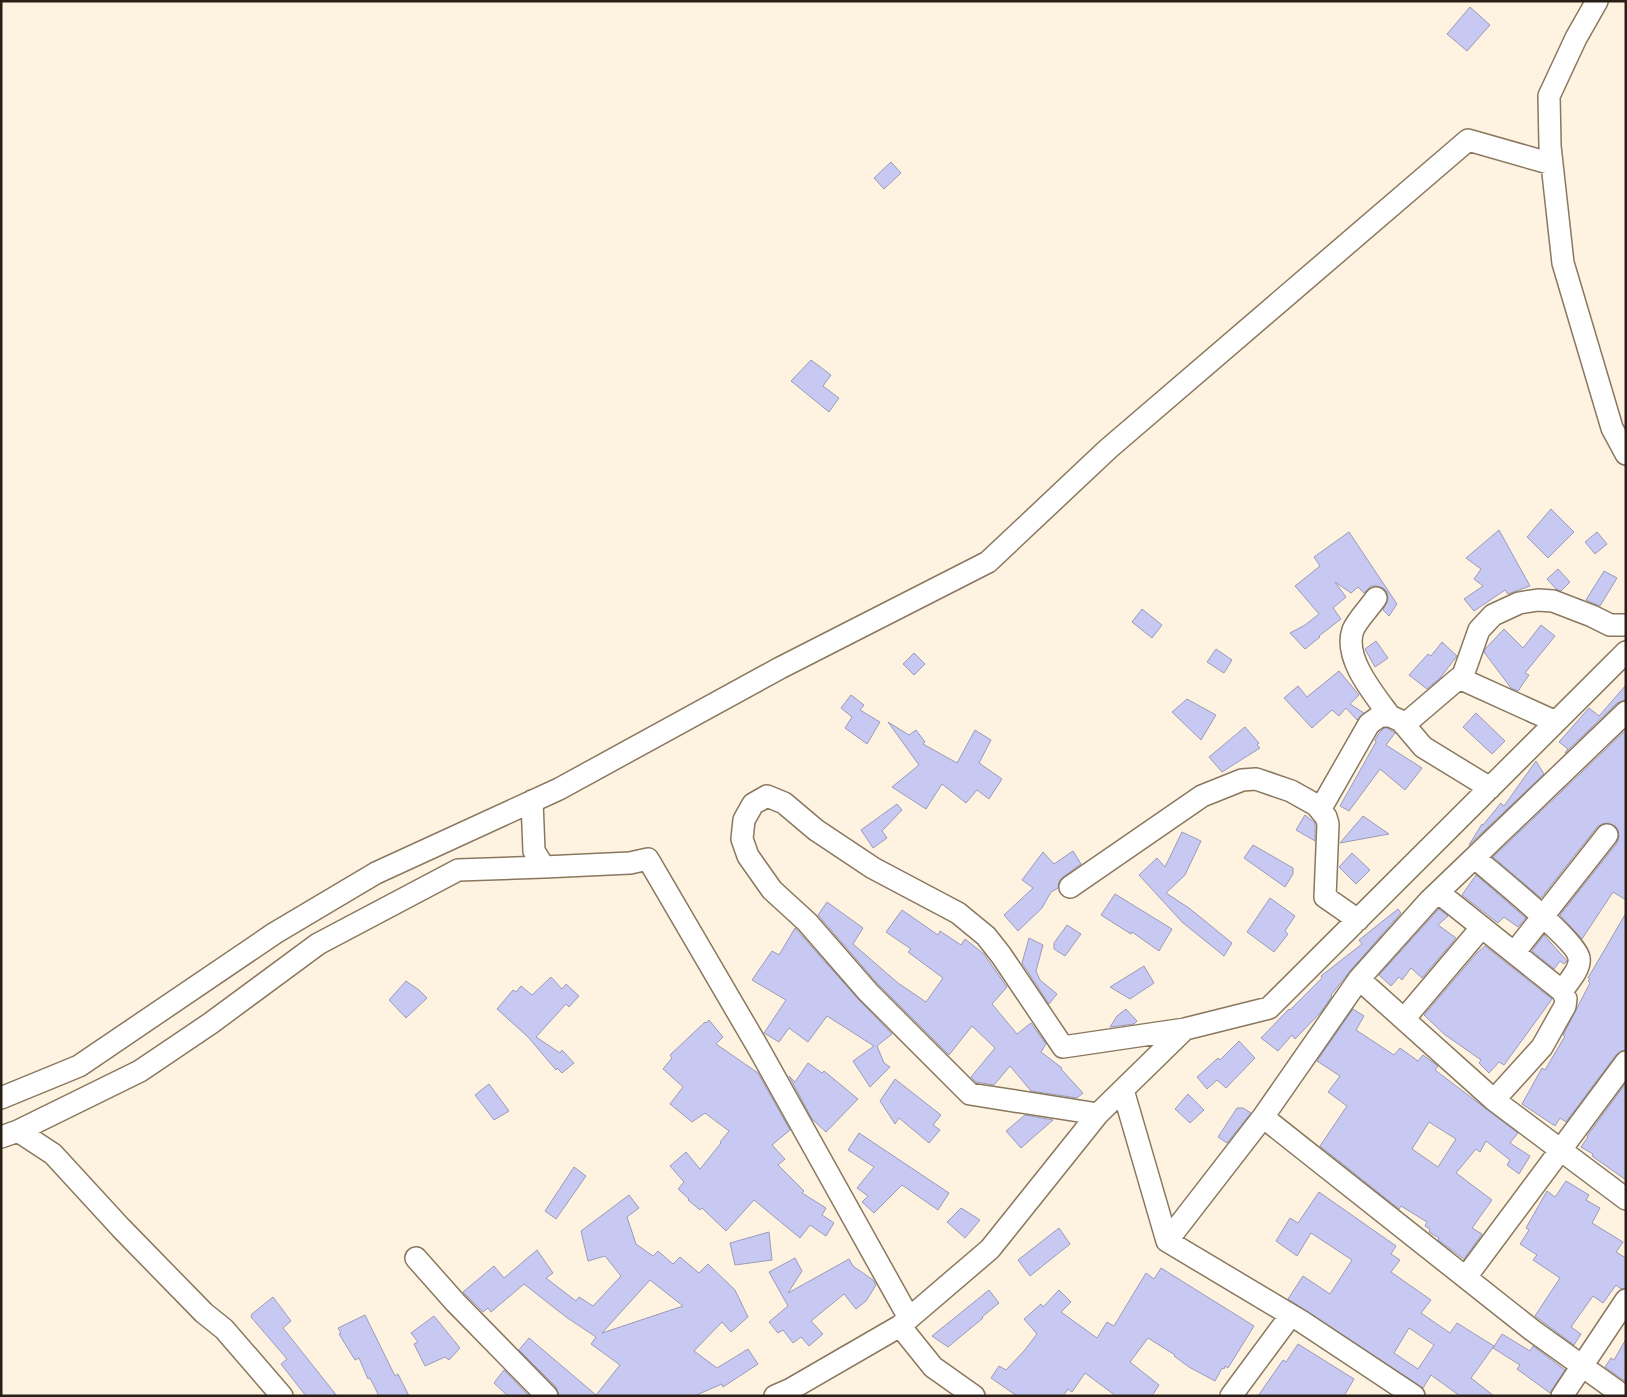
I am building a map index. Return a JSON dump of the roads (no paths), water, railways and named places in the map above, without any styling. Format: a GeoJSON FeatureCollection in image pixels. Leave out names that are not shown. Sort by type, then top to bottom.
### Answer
{"type":"FeatureCollection","features":[{"type":"Feature","properties":{"kind":"street"},"geometry":{"type":"LineString","coordinates":[[1597,1],[1576,38],[1549,96],[1552,164],[1564,263],[1612,428],[1626,454]]}},
{"type":"Feature","properties":{"kind":"street"},"geometry":{"type":"LineString","coordinates":[[1,1098],[79,1066],[275,933],[376,873],[560,789],[780,668],[988,562],[1108,449],[1468,140],[1552,164]]}},
{"type":"Feature","properties":{"kind":"street"},"geometry":{"type":"LineString","coordinates":[[1376,598],[1353,630],[1351,649],[1356,664],[1397,720],[1423,747],[1490,788]]}},
{"type":"Feature","properties":{"kind":"street"},"geometry":{"type":"LineString","coordinates":[[1462,678],[1479,630],[1493,615],[1518,603],[1538,600],[1553,601],[1592,616],[1610,626],[1626,625]]}},
{"type":"Feature","properties":{"kind":"street"},"geometry":{"type":"LineString","coordinates":[[1098,1114],[970,1094],[868,992],[807,922],[772,890],[748,856],[742,839],[744,820],[752,804],[767,796],[784,803],[816,830],[872,868],[958,913],[986,936],[1001,955],[1063,1047],[1185,1029],[1269,1008],[1626,652]]}},
{"type":"Feature","properties":{"kind":"street"},"geometry":{"type":"LineString","coordinates":[[1320,808],[1369,724],[1380,716],[1397,720],[1456,679],[1462,678],[1556,722]]}},
{"type":"Feature","properties":{"kind":"street"},"geometry":{"type":"LineString","coordinates":[[1167,1241],[1263,1116],[1359,979],[1429,901],[1626,712]]}},
{"type":"Feature","properties":{"kind":"street"},"geometry":{"type":"LineString","coordinates":[[1070,886],[1202,796],[1242,780],[1256,779],[1291,791],[1320,808],[1326,816],[1328,824],[1325,897],[1358,920]]}},
{"type":"Feature","properties":{"kind":"street"},"geometry":{"type":"LineString","coordinates":[[532,802],[534,850],[544,867]]}},
{"type":"Feature","properties":{"kind":"street"},"geometry":{"type":"LineString","coordinates":[[1514,952],[1607,835]]}},
{"type":"Feature","properties":{"kind":"street"},"geometry":{"type":"LineString","coordinates":[[1475,858],[1543,916],[1575,948],[1580,963],[1562,991]]}},
{"type":"Feature","properties":{"kind":"street"},"geometry":{"type":"LineString","coordinates":[[9,1134],[140,1071],[211,1023],[318,944],[458,870],[630,863],[648,859],[759,1049],[905,1322],[933,1367],[974,1396]]}},
{"type":"Feature","properties":{"kind":"street"},"geometry":{"type":"LineString","coordinates":[[1439,892],[1562,991],[1566,999],[1565,1006],[1542,1047],[1494,1100]]}},
{"type":"Feature","properties":{"kind":"street"},"geometry":{"type":"LineString","coordinates":[[1404,1019],[1482,926]]}},
{"type":"Feature","properties":{"kind":"street"},"geometry":{"type":"LineString","coordinates":[[1359,979],[1494,1100],[1626,1199]]}},
{"type":"Feature","properties":{"kind":"street"},"geometry":{"type":"LineString","coordinates":[[775,1396],[791,1389],[905,1322],[990,1249],[1098,1114],[1185,1029]]}},
{"type":"Feature","properties":{"kind":"street"},"geometry":{"type":"LineString","coordinates":[[1466,1277],[1626,1062]]}},
{"type":"Feature","properties":{"kind":"street"},"geometry":{"type":"LineString","coordinates":[[1123,1090],[1167,1241],[1291,1315],[1414,1396]]}},
{"type":"Feature","properties":{"kind":"street"},"geometry":{"type":"LineString","coordinates":[[1263,1116],[1532,1330],[1624,1396]]}},
{"type":"Feature","properties":{"kind":"street"},"geometry":{"type":"LineString","coordinates":[[9,1134],[53,1154],[190,1299],[204,1313],[224,1328],[282,1396]]}},
{"type":"Feature","properties":{"kind":"street"},"geometry":{"type":"LineString","coordinates":[[416,1258],[455,1302],[547,1396]]}},
{"type":"Feature","properties":{"kind":"street"},"geometry":{"type":"LineString","coordinates":[[1562,1396],[1626,1300]]}},
{"type":"Feature","properties":{"kind":"street"},"geometry":{"type":"LineString","coordinates":[[1231,1396],[1291,1315]]}}]}
